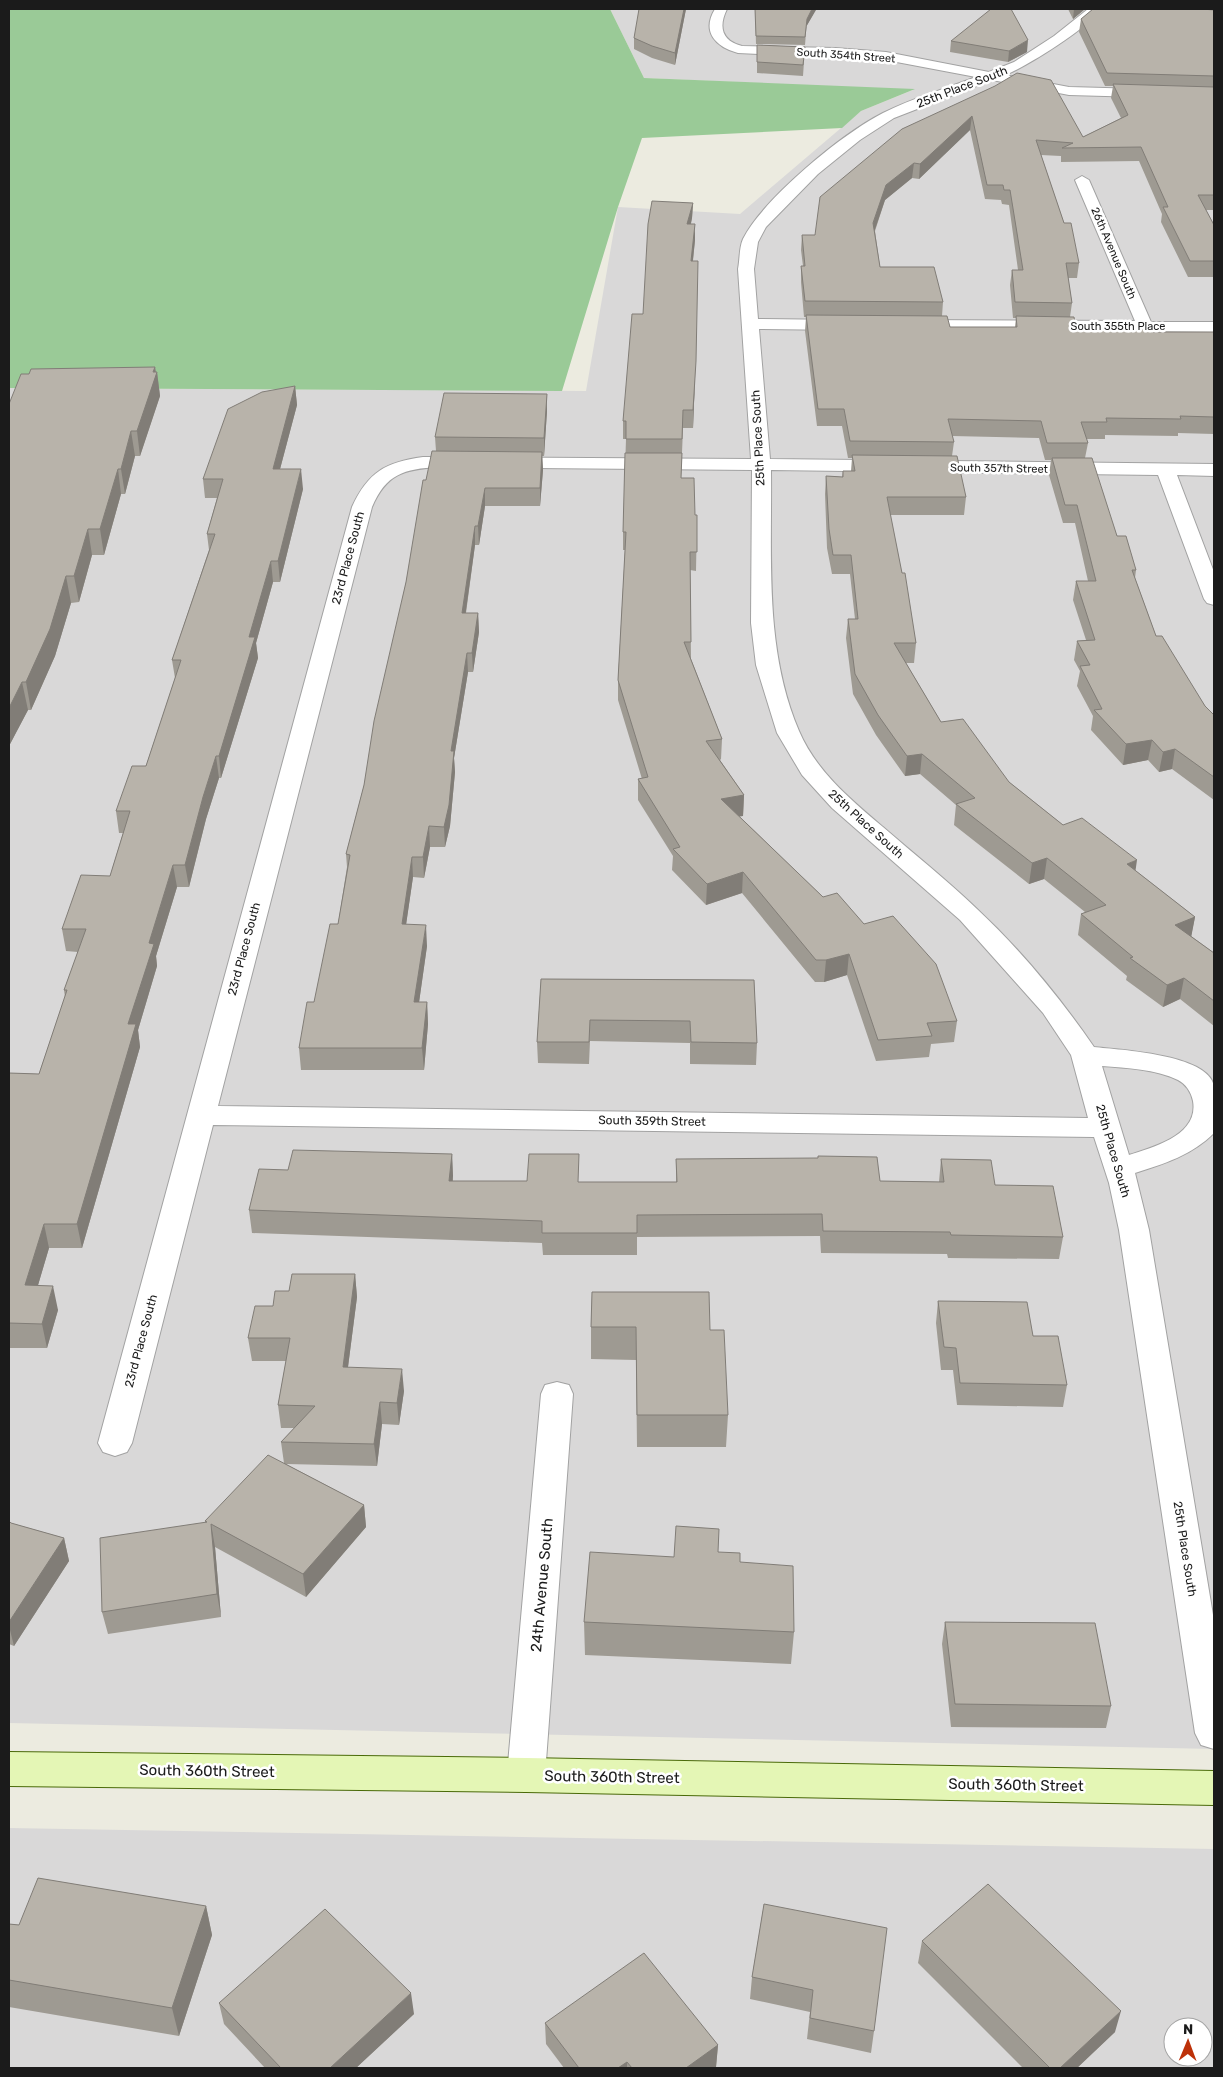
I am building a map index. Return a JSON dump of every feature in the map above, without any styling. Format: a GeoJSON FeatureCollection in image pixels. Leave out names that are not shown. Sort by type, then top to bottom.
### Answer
{"type":"FeatureCollection","features":[{"type":"Feature","properties":{"kind":"street","name":"South 354th Street"},"geometry":{"type":"LineString","coordinates":[[722,9],[718,14],[718,32],[721,42],[734,48],[761,51],[835,52],[879,55],[1082,93],[1214,95]]}},
{"type":"Feature","properties":{"kind":"street","name":"25th Place South"},"geometry":{"type":"LineString","coordinates":[[1095,9],[1039,53],[993,77],[911,106],[873,123],[822,165],[765,218],[750,240],[746,269],[761,465],[762,623],[767,664],[776,699],[788,733],[810,770],[840,803],[969,915],[1053,1007],[1085,1056],[1105,1128],[1119,1168],[1134,1230],[1214,1733]]}},
{"type":"Feature","properties":{"kind":"street","name":"26th Avenue South"},"geometry":{"type":"LineString","coordinates":[[1082,180],[1145,326]]}},
{"type":"Feature","properties":{"kind":"street"},"geometry":{"type":"LineString","coordinates":[[751,324],[859,325]]}},
{"type":"Feature","properties":{"kind":"street","name":"South 355th Place"},"geometry":{"type":"LineString","coordinates":[[899,325],[1214,327]]}},
{"type":"Feature","properties":{"kind":"street","name":"South 357th Street"},"geometry":{"type":"LineString","coordinates":[[394,469],[420,463],[453,461],[1214,470]]}},
{"type":"Feature","properties":{"kind":"street","name":"23rd Place South"},"geometry":{"type":"LineString","coordinates":[[115,1443],[200,1115],[362,507],[372,484],[384,473],[394,469]]}},
{"type":"Feature","properties":{"kind":"street"},"geometry":{"type":"LineString","coordinates":[[1165,469],[1214,599]]}},
{"type":"Feature","properties":{"kind":"street"},"geometry":{"type":"LineString","coordinates":[[1085,1056],[1164,1066],[1188,1073],[1202,1086],[1209,1102],[1209,1119],[1199,1135],[1176,1149],[1119,1168]]}},
{"type":"Feature","properties":{"kind":"street","name":"South 359th Street"},"geometry":{"type":"LineString","coordinates":[[200,1115],[1105,1128]]}},
{"type":"Feature","properties":{"kind":"street","name":"24th Avenue South"},"geometry":{"type":"LineString","coordinates":[[526,1775],[557,1394]]}},
{"type":"Feature","properties":{"kind":"street","name":"South 360th Street"},"geometry":{"type":"LineString","coordinates":[[9,1769],[526,1775],[1214,1788]]}},
{"type":"Feature","properties":{"kind":"shaded area"},"geometry":{"type":"Polygon","coordinates":[[[610,9],[1214,9],[1214,1749],[9,1723],[9,388],[586,391],[618,207],[740,214],[861,111],[913,90],[644,78],[610,9]]]}},
{"type":"Feature","properties":{"kind":"shaded area"},"geometry":{"type":"Polygon","coordinates":[[[9,1828],[1214,1849],[1214,2068],[9,2068],[9,1828]]]}},
{"type":"Feature","properties":{"kind":"green space"},"geometry":{"type":"Polygon","coordinates":[[[9,9],[610,9],[644,78],[915,89],[861,111],[842,128],[642,138],[618,207],[562,391],[9,388],[9,9]]]}},
{"type":"Feature","properties":{"kind":"building"},"geometry":{"type":"Polygon","coordinates":[[[639,9],[684,9],[675,53],[634,38],[639,9]]]}},
{"type":"Feature","properties":{"kind":"building"},"geometry":{"type":"Polygon","coordinates":[[[755,9],[812,9],[807,19],[805,37],[756,36],[755,9]]]}},
{"type":"Feature","properties":{"kind":"building"},"geometry":{"type":"Polygon","coordinates":[[[991,9],[1011,9],[1028,40],[1009,51],[951,41],[991,9]]]}},
{"type":"Feature","properties":{"kind":"building"},"geometry":{"type":"Polygon","coordinates":[[[1093,9],[1214,10],[1214,76],[1107,73],[1081,19],[1093,9]]]}},
{"type":"Feature","properties":{"kind":"building"},"geometry":{"type":"Polygon","coordinates":[[[757,45],[805,47],[803,65],[757,62],[757,45]]]}},
{"type":"Feature","properties":{"kind":"building"},"geometry":{"type":"Polygon","coordinates":[[[1017,73],[1051,80],[1083,137],[1128,115],[1113,84],[1214,87],[1214,195],[1198,195],[1214,225],[1214,261],[1190,261],[1163,207],[1168,207],[1141,147],[1062,148],[1073,143],[1036,140],[1064,223],[1071,223],[1079,263],[1066,263],[1072,303],[1015,302],[1012,270],[1023,270],[1010,190],[1004,190],[1003,185],[987,185],[972,116],[920,164],[914,163],[886,185],[873,223],[880,267],[934,267],[943,302],[805,301],[801,266],[805,266],[802,235],[815,235],[820,197],[902,129],[995,86],[1017,73]]]}},
{"type":"Feature","properties":{"kind":"building"},"geometry":{"type":"Polygon","coordinates":[[[652,201],[693,203],[687,224],[695,224],[691,261],[698,261],[696,361],[693,410],[683,410],[682,439],[626,439],[626,421],[623,421],[632,314],[643,314],[648,224],[652,201]]]}},
{"type":"Feature","properties":{"kind":"building"},"geometry":{"type":"Polygon","coordinates":[[[806,315],[947,316],[950,327],[1017,327],[1016,316],[1074,317],[1076,329],[1150,329],[1151,332],[1214,332],[1214,417],[1180,416],[1181,419],[1106,418],[1107,422],[1081,422],[1088,443],[1047,443],[1041,421],[948,419],[954,442],[850,441],[844,409],[818,409],[806,315]]]}},
{"type":"Feature","properties":{"kind":"building"},"geometry":{"type":"Polygon","coordinates":[[[155,367],[153,372],[157,372],[137,431],[131,431],[121,469],[118,469],[100,529],[88,529],[74,576],[66,576],[50,629],[26,682],[22,682],[9,708],[9,404],[21,374],[29,374],[31,369],[155,367]]]}},
{"type":"Feature","properties":{"kind":"building"},"geometry":{"type":"Polygon","coordinates":[[[295,386],[273,469],[301,469],[278,561],[271,561],[249,637],[255,637],[219,756],[216,756],[203,797],[185,865],[173,865],[149,943],[154,944],[128,1024],[136,1024],[77,1224],[44,1224],[25,1285],[53,1286],[42,1324],[9,1323],[9,1073],[39,1074],[67,990],[64,990],[86,929],[62,929],[81,875],[110,876],[130,811],[116,811],[132,766],[146,766],[181,660],[172,660],[215,534],[207,534],[223,479],[203,479],[228,409],[262,392],[295,386]]]}},
{"type":"Feature","properties":{"kind":"building"},"geometry":{"type":"Polygon","coordinates":[[[444,393],[547,394],[544,438],[435,437],[444,393]]]}},
{"type":"Feature","properties":{"kind":"building"},"geometry":{"type":"Polygon","coordinates":[[[432,451],[542,452],[540,488],[485,488],[478,526],[475,526],[462,613],[478,613],[472,653],[467,653],[451,751],[454,751],[449,805],[444,827],[429,826],[423,857],[412,857],[402,924],[426,925],[414,1002],[427,1002],[422,1048],[299,1048],[307,1002],[314,1002],[330,924],[338,924],[350,855],[346,854],[364,785],[374,721],[406,582],[423,480],[426,480],[432,451]]]}},
{"type":"Feature","properties":{"kind":"building"},"geometry":{"type":"Polygon","coordinates":[[[625,453],[682,453],[681,478],[694,478],[697,552],[690,552],[691,642],[684,642],[722,739],[706,741],[744,795],[721,799],[823,897],[837,893],[864,924],[893,916],[936,964],[957,1021],[927,1023],[932,1036],[878,1040],[849,954],[826,960],[816,960],[743,872],[707,884],[673,849],[680,847],[638,779],[648,777],[618,680],[626,532],[623,532],[625,453]]]}},
{"type":"Feature","properties":{"kind":"building"},"geometry":{"type":"Polygon","coordinates":[[[852,455],[957,456],[966,497],[887,497],[902,573],[905,573],[916,643],[894,643],[941,722],[963,719],[1009,782],[1063,825],[1082,818],[1137,860],[1127,864],[1195,917],[1175,925],[1214,953],[1214,1001],[1184,978],[1167,985],[1130,958],[1133,957],[1081,914],[1106,905],[1047,858],[1032,863],[956,804],[975,798],[922,754],[907,756],[878,715],[855,674],[848,619],[858,619],[851,555],[833,555],[829,529],[826,476],[843,477],[843,471],[855,471],[852,455]]]}},
{"type":"Feature","properties":{"kind":"building"},"geometry":{"type":"Polygon","coordinates":[[[1052,458],[1092,458],[1117,536],[1126,536],[1136,570],[1132,570],[1156,636],[1162,636],[1205,706],[1214,715],[1214,777],[1175,749],[1163,752],[1152,740],[1126,744],[1094,710],[1102,709],[1080,666],[1090,665],[1077,641],[1095,640],[1076,581],[1096,581],[1077,505],[1065,505],[1052,458]]]}},
{"type":"Feature","properties":{"kind":"building"},"geometry":{"type":"Polygon","coordinates":[[[541,979],[754,980],[757,1043],[691,1042],[690,1021],[590,1020],[589,1042],[537,1042],[541,979]]]}},
{"type":"Feature","properties":{"kind":"building"},"geometry":{"type":"Polygon","coordinates":[[[293,1150],[452,1154],[449,1181],[527,1181],[529,1154],[579,1154],[578,1182],[677,1182],[676,1159],[818,1158],[818,1156],[877,1157],[880,1181],[944,1182],[941,1159],[991,1160],[995,1185],[1053,1186],[1063,1237],[951,1235],[950,1232],[823,1231],[822,1214],[637,1215],[637,1233],[542,1233],[542,1221],[249,1210],[259,1169],[288,1170],[293,1150]]]}},
{"type":"Feature","properties":{"kind":"building"},"geometry":{"type":"Polygon","coordinates":[[[292,1274],[355,1274],[343,1367],[402,1369],[397,1403],[380,1402],[374,1444],[281,1442],[315,1406],[278,1405],[290,1338],[248,1338],[255,1306],[273,1306],[275,1291],[289,1291],[292,1274]]]}},
{"type":"Feature","properties":{"kind":"building"},"geometry":{"type":"Polygon","coordinates":[[[592,1292],[709,1292],[710,1330],[724,1330],[728,1415],[637,1415],[636,1327],[591,1327],[592,1292]]]}},
{"type":"Feature","properties":{"kind":"building"},"geometry":{"type":"Polygon","coordinates":[[[938,1301],[1027,1302],[1033,1336],[1058,1336],[1067,1385],[960,1383],[956,1348],[944,1347],[938,1301]]]}},
{"type":"Feature","properties":{"kind":"building"},"geometry":{"type":"Polygon","coordinates":[[[268,1455],[364,1505],[303,1574],[211,1524],[217,1594],[102,1612],[100,1538],[207,1522],[205,1521],[268,1455]]]}},
{"type":"Feature","properties":{"kind":"building"},"geometry":{"type":"Polygon","coordinates":[[[9,1521],[64,1538],[9,1622],[9,1521]]]}},
{"type":"Feature","properties":{"kind":"building"},"geometry":{"type":"Polygon","coordinates":[[[676,1526],[719,1529],[718,1552],[740,1553],[740,1562],[793,1566],[794,1632],[584,1622],[590,1552],[674,1557],[676,1526]]]}},
{"type":"Feature","properties":{"kind":"building"},"geometry":{"type":"Polygon","coordinates":[[[945,1622],[1095,1623],[1111,1706],[955,1704],[945,1622]]]}},
{"type":"Feature","properties":{"kind":"building"},"geometry":{"type":"Polygon","coordinates":[[[38,1878],[206,1906],[172,2008],[9,1980],[9,1924],[19,1925],[38,1878]]]}},
{"type":"Feature","properties":{"kind":"building"},"geometry":{"type":"Polygon","coordinates":[[[988,1884],[1121,2011],[1060,2068],[1050,2068],[922,1941],[988,1884]]]}},
{"type":"Feature","properties":{"kind":"building"},"geometry":{"type":"Polygon","coordinates":[[[764,1904],[887,1928],[874,2031],[810,2018],[813,1990],[752,1977],[764,1904]]]}},
{"type":"Feature","properties":{"kind":"building"},"geometry":{"type":"Polygon","coordinates":[[[325,1909],[411,1993],[330,2068],[281,2068],[219,2003],[325,1909]]]}},
{"type":"Feature","properties":{"kind":"building"},"geometry":{"type":"Polygon","coordinates":[[[644,1953],[718,2045],[686,2068],[632,2068],[627,2062],[618,2068],[579,2068],[545,2023],[644,1953]]]}}]}
